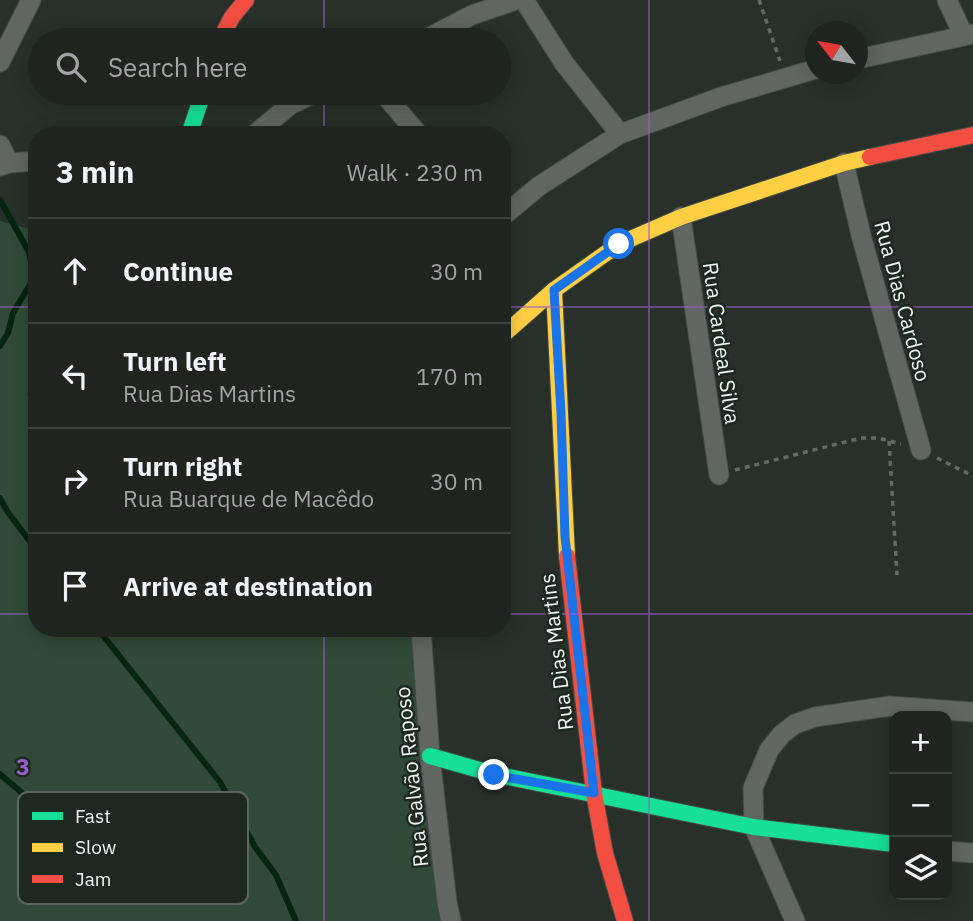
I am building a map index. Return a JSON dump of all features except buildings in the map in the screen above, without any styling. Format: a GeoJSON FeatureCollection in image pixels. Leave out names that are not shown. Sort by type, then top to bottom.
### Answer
{"type":"FeatureCollection","features":[{"type":"Feature","properties":{"kind":"street"},"geometry":{"type":"LineString","coordinates":[[0,62],[31,0]]}},
{"type":"Feature","properties":{"kind":"street"},"geometry":{"type":"LineString","coordinates":[[226,28],[246,0]]}},
{"type":"Feature","properties":{"kind":"street"},"geometry":{"type":"LineString","coordinates":[[447,28],[472,15],[516,0]]}},
{"type":"Feature","properties":{"kind":"street"},"geometry":{"type":"LineString","coordinates":[[524,0],[564,63],[620,134]]}},
{"type":"Feature","properties":{"kind":"street"},"geometry":{"type":"LineString","coordinates":[[868,57],[968,34],[947,0]]}},
{"type":"Feature","properties":{"kind":"street"},"geometry":{"type":"LineString","coordinates":[[511,209],[539,186],[620,134],[721,97],[805,72]]}},
{"type":"Feature","properties":{"kind":"street"},"geometry":{"type":"LineString","coordinates":[[192,126],[199,105]]}},
{"type":"Feature","properties":{"kind":"street"},"geometry":{"type":"LineString","coordinates":[[265,126],[290,105]]}},
{"type":"Feature","properties":{"kind":"street"},"geometry":{"type":"LineString","coordinates":[[393,105],[411,126]]}},
{"type":"Feature","properties":{"kind":"street"},"geometry":{"type":"LineString","coordinates":[[511,328],[554,290],[619,244],[681,217],[844,163],[973,135]]}},
{"type":"Feature","properties":{"kind":"street"},"geometry":{"type":"LineString","coordinates":[[0,145],[5,165],[28,162]]}},
{"type":"Feature","properties":{"kind":"street","name":"Rua Dias Cardoso"},"geometry":{"type":"LineString","coordinates":[[844,163],[862,239],[921,450]]}},
{"type":"Feature","properties":{"kind":"street","name":"Rua Cardeal Silva"},"geometry":{"type":"LineString","coordinates":[[681,217],[719,475]]}},
{"type":"Feature","properties":{"kind":"street","name":"Rua Dias Martins"},"geometry":{"type":"LineString","coordinates":[[554,290],[565,537],[594,793],[605,853],[625,921]]}},
{"type":"Feature","properties":{"kind":"street","name":"Rua Galvão Raposo"},"geometry":{"type":"LineString","coordinates":[[422,637],[430,756],[451,921]]}},
{"type":"Feature","properties":{"kind":"street"},"geometry":{"type":"LineString","coordinates":[[795,921],[754,827],[753,788],[769,750],[782,734],[795,724],[815,717],[890,706],[973,712]]}},
{"type":"Feature","properties":{"kind":"street"},"geometry":{"type":"LineString","coordinates":[[430,756],[494,775],[754,827],[889,843]]}},
{"type":"Feature","properties":{"kind":"street"},"geometry":{"type":"LineString","coordinates":[[952,851],[973,853]]}},
{"type":"Feature","properties":{"kind":"path"},"geometry":{"type":"LineString","coordinates":[[759,0],[786,78]]}},
{"type":"Feature","properties":{"kind":"path"},"geometry":{"type":"LineString","coordinates":[[719,475],[861,438],[878,438],[921,450],[973,476]]}},
{"type":"Feature","properties":{"kind":"path"},"geometry":{"type":"LineString","coordinates":[[889,441],[897,575]]}},
{"type":"Feature","properties":{"kind":"green space"},"geometry":{"type":"Polygon","coordinates":[[[0,221],[28,229],[28,637],[417,637],[442,921],[0,921],[0,221]]]}},
{"type":"Feature","properties":{"kind":"waterway"},"geometry":{"type":"LineString","coordinates":[[0,200],[28,250]]}},
{"type":"Feature","properties":{"kind":"waterway"},"geometry":{"type":"LineString","coordinates":[[0,346],[8,333],[13,313],[28,288]]}},
{"type":"Feature","properties":{"kind":"waterway"},"geometry":{"type":"LineString","coordinates":[[0,498],[28,539]]}},
{"type":"Feature","properties":{"kind":"waterway"},"geometry":{"type":"LineString","coordinates":[[104,637],[225,792]]}},
{"type":"Feature","properties":{"kind":"waterway"},"geometry":{"type":"LineString","coordinates":[[0,774],[21,792]]}},
{"type":"Feature","properties":{"kind":"waterway"},"geometry":{"type":"LineString","coordinates":[[248,834],[276,875],[296,921]]}},
{"type":"Feature","properties":{"kind":"traffic: fast"},"geometry":{"type":"LineString","coordinates":[[192,126],[199,105]]}},
{"type":"Feature","properties":{"kind":"traffic: fast"},"geometry":{"type":"LineString","coordinates":[[430,756],[494,774],[754,827],[889,843]]}},
{"type":"Feature","properties":{"kind":"traffic: slow"},"geometry":{"type":"LineString","coordinates":[[511,328],[554,290],[619,244],[681,217],[844,163],[870,157]]}},
{"type":"Feature","properties":{"kind":"traffic: slow"},"geometry":{"type":"LineString","coordinates":[[554,290],[567,556]]}},
{"type":"Feature","properties":{"kind":"traffic: jam"},"geometry":{"type":"LineString","coordinates":[[226,28],[246,0]]}},
{"type":"Feature","properties":{"kind":"traffic: jam"},"geometry":{"type":"LineString","coordinates":[[870,157],[973,135]]}},
{"type":"Feature","properties":{"kind":"traffic: jam"},"geometry":{"type":"LineString","coordinates":[[567,556],[594,793],[605,853],[625,921]]}},
{"type":"Feature","properties":{"kind":"route"},"geometry":{"type":"LineString","coordinates":[[494,775],[594,793],[565,537],[554,290],[619,244]]}}]}
